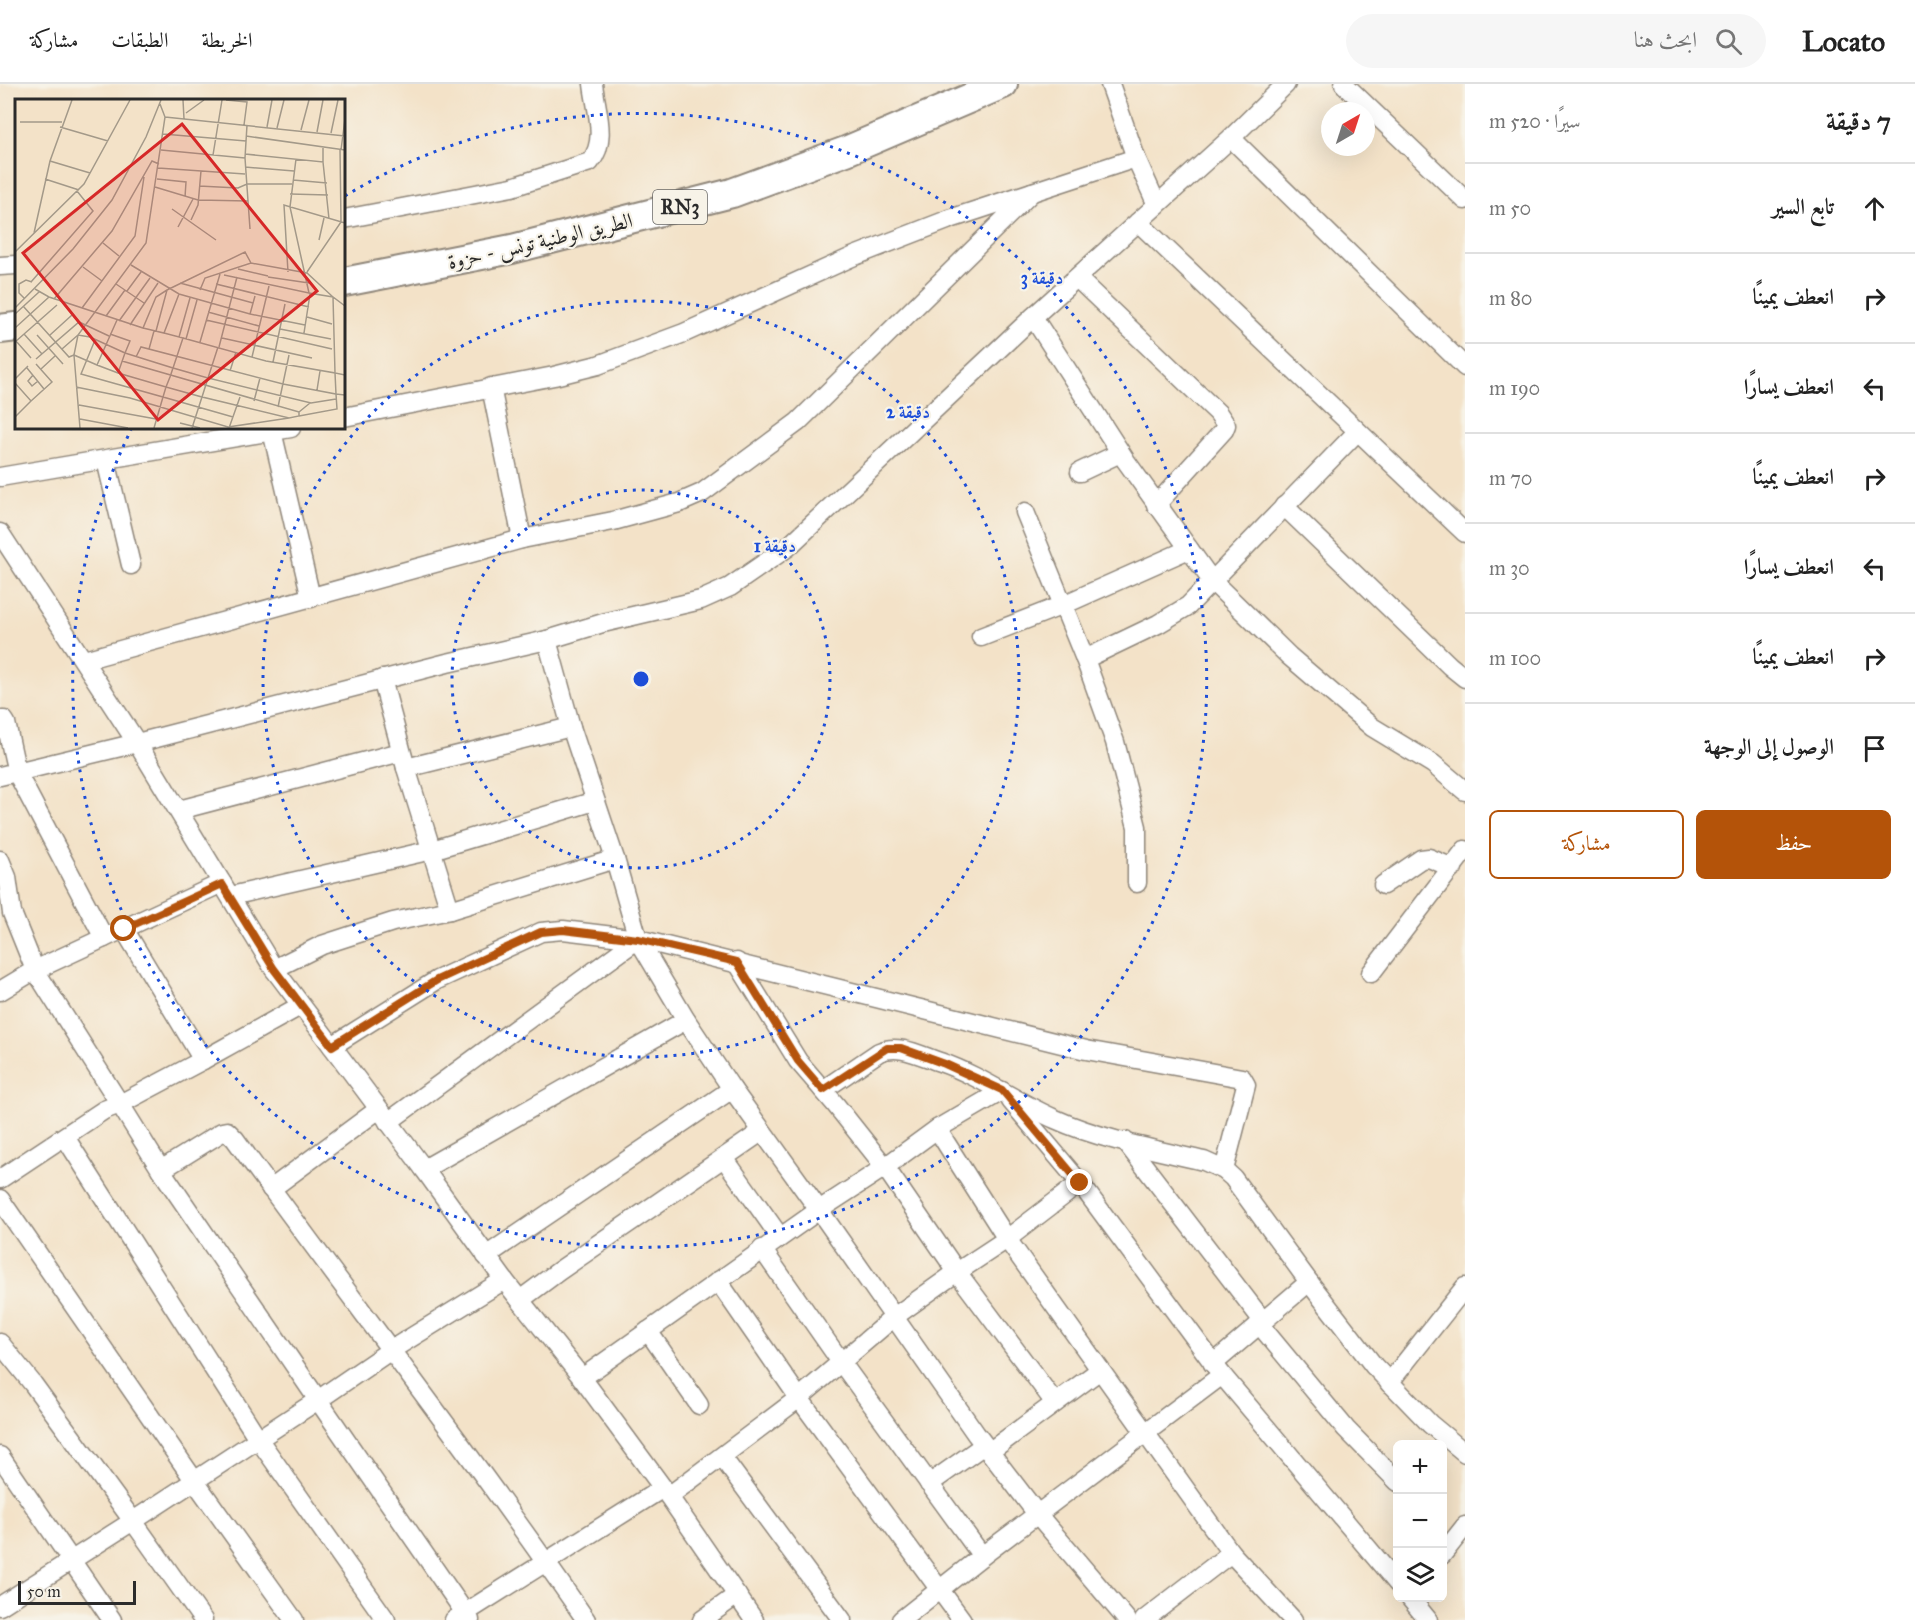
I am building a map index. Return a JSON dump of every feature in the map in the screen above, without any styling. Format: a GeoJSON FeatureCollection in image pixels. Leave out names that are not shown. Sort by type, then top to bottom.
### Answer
{"type":"FeatureCollection","features":[{"type":"Feature","properties":{"kind":"main road","name":"الطريق الوطنية تونس - حزوة"},"geometry":{"type":"LineString","coordinates":[[345,282],[512,249],[732,193],[846,151],[1003,84]]}},
{"type":"Feature","properties":{"kind":"main road"},"geometry":{"type":"LineString","coordinates":[[0,329],[15,327]]}},
{"type":"Feature","properties":{"kind":"street"},"geometry":{"type":"LineString","coordinates":[[345,219],[512,187],[590,162],[596,155],[600,140],[592,84]]}},
{"type":"Feature","properties":{"kind":"street"},"geometry":{"type":"LineString","coordinates":[[1110,84],[1136,158],[1157,205]]}},
{"type":"Feature","properties":{"kind":"street"},"geometry":{"type":"LineString","coordinates":[[8,775],[382,679],[548,640],[603,623],[701,600],[730,587],[788,547],[1033,317],[1231,138],[1286,84]]}},
{"type":"Feature","properties":{"kind":"street"},"geometry":{"type":"LineString","coordinates":[[1344,84],[1465,200]]}},
{"type":"Feature","properties":{"kind":"street"},"geometry":{"type":"LineString","coordinates":[[1231,138],[1465,367]]}},
{"type":"Feature","properties":{"kind":"street"},"geometry":{"type":"LineString","coordinates":[[345,417],[554,376],[598,365],[684,333],[852,257],[950,219],[1136,158]]}},
{"type":"Feature","properties":{"kind":"street"},"geometry":{"type":"LineString","coordinates":[[84,660],[522,539],[613,521],[668,506],[702,493],[798,422],[1032,192]]}},
{"type":"Feature","properties":{"kind":"street"},"geometry":{"type":"LineString","coordinates":[[1138,222],[1465,533]]}},
{"type":"Feature","properties":{"kind":"street"},"geometry":{"type":"LineString","coordinates":[[0,266],[15,265]]}},
{"type":"Feature","properties":{"kind":"street"},"geometry":{"type":"LineString","coordinates":[[1077,278],[1218,413],[1226,425],[1156,505]]}},
{"type":"Feature","properties":{"kind":"street"},"geometry":{"type":"LineString","coordinates":[[1033,317],[1120,453],[1212,581],[1289,656],[1372,727],[1433,764],[1465,791]]}},
{"type":"Feature","properties":{"kind":"street"},"geometry":{"type":"LineString","coordinates":[[490,387],[522,539]]}},
{"type":"Feature","properties":{"kind":"street"},"geometry":{"type":"LineString","coordinates":[[0,477],[285,429]]}},
{"type":"Feature","properties":{"kind":"street"},"geometry":{"type":"LineString","coordinates":[[272,431],[311,597]]}},
{"type":"Feature","properties":{"kind":"street"},"geometry":{"type":"LineString","coordinates":[[1084,659],[1158,624],[1188,606],[1357,432]]}},
{"type":"Feature","properties":{"kind":"street"},"geometry":{"type":"LineString","coordinates":[[1080,472],[1120,453]]}},
{"type":"Feature","properties":{"kind":"street"},"geometry":{"type":"LineString","coordinates":[[106,460],[131,565]]}},
{"type":"Feature","properties":{"kind":"street"},"geometry":{"type":"LineString","coordinates":[[1284,506],[1465,678]]}},
{"type":"Feature","properties":{"kind":"street"},"geometry":{"type":"LineString","coordinates":[[1025,512],[1115,742],[1137,828],[1137,883]]}},
{"type":"Feature","properties":{"kind":"street"},"geometry":{"type":"LineString","coordinates":[[0,533],[138,743],[274,969],[504,1280],[582,1378],[666,1492],[754,1620]]}},
{"type":"Feature","properties":{"kind":"street"},"geometry":{"type":"LineString","coordinates":[[981,637],[1063,605],[1189,549]]}},
{"type":"Feature","properties":{"kind":"street"},"geometry":{"type":"LineString","coordinates":[[548,640],[571,727],[615,859],[638,939],[686,1020],[761,1132],[819,1210],[986,1448],[1038,1515],[1127,1620]]}},
{"type":"Feature","properties":{"kind":"street"},"geometry":{"type":"LineString","coordinates":[[382,679],[450,910]]}},
{"type":"Feature","properties":{"kind":"street"},"geometry":{"type":"LineString","coordinates":[[0,720],[6,723],[8,775],[104,938]]}},
{"type":"Feature","properties":{"kind":"street"},"geometry":{"type":"LineString","coordinates":[[179,810],[404,760],[571,727]]}},
{"type":"Feature","properties":{"kind":"street"},"geometry":{"type":"LineString","coordinates":[[0,991],[35,970],[124,929],[227,890],[432,850],[595,801]]}},
{"type":"Feature","properties":{"kind":"street"},"geometry":{"type":"LineString","coordinates":[[1371,973],[1465,850]]}},
{"type":"Feature","properties":{"kind":"street"},"geometry":{"type":"LineString","coordinates":[[1383,885],[1421,859],[1429,858],[1453,868]]}},
{"type":"Feature","properties":{"kind":"street"},"geometry":{"type":"LineString","coordinates":[[274,969],[322,945],[393,922],[450,910],[615,859]]}},
{"type":"Feature","properties":{"kind":"street"},"geometry":{"type":"LineString","coordinates":[[0,860],[7,877],[4,897],[35,970],[161,1170],[463,1618],[546,1562],[723,1457],[799,1398],[894,1317],[1007,1239],[1080,1183]]}},
{"type":"Feature","properties":{"kind":"street"},"geometry":{"type":"LineString","coordinates":[[124,929],[203,1060]]}},
{"type":"Feature","properties":{"kind":"street"},"geometry":{"type":"LineString","coordinates":[[332,1046],[437,980],[541,932],[563,930],[638,939],[1086,1050],[1242,1078],[1246,1085],[1224,1170]]}},
{"type":"Feature","properties":{"kind":"street"},"geometry":{"type":"LineString","coordinates":[[271,1189],[383,1116],[638,939]]}},
{"type":"Feature","properties":{"kind":"street"},"geometry":{"type":"LineString","coordinates":[[737,962],[798,1061],[885,1167],[957,1272],[1055,1403]]}},
{"type":"Feature","properties":{"kind":"street"},"geometry":{"type":"LineString","coordinates":[[0,1179],[104,1110],[120,1104],[203,1060],[300,1006]]}},
{"type":"Feature","properties":{"kind":"street"},"geometry":{"type":"LineString","coordinates":[[424,1169],[686,1020]]}},
{"type":"Feature","properties":{"kind":"street"},"geometry":{"type":"LineString","coordinates":[[823,1090],[887,1048],[901,1048],[945,1064],[1002,1090],[1055,1120],[1204,1161],[1224,1170],[1233,1178],[1309,1282],[1389,1383],[1430,1424],[1465,1453]]}},
{"type":"Feature","properties":{"kind":"street"},"geometry":{"type":"LineString","coordinates":[[486,1256],[732,1089]]}},
{"type":"Feature","properties":{"kind":"street"},"geometry":{"type":"LineString","coordinates":[[582,1378],[762,1249],[885,1167],[937,1129],[1002,1090]]}},
{"type":"Feature","properties":{"kind":"street"},"geometry":{"type":"LineString","coordinates":[[1002,1090],[1080,1183],[1218,1369],[1393,1578]]}},
{"type":"Feature","properties":{"kind":"street"},"geometry":{"type":"LineString","coordinates":[[937,1129],[1007,1239],[1231,1553],[1293,1620]]}},
{"type":"Feature","properties":{"kind":"street"},"geometry":{"type":"LineString","coordinates":[[161,1170],[215,1135],[227,1131],[391,1350],[586,1620]]}},
{"type":"Feature","properties":{"kind":"street"},"geometry":{"type":"LineString","coordinates":[[520,1300],[761,1132]]}},
{"type":"Feature","properties":{"kind":"street"},"geometry":{"type":"LineString","coordinates":[[65,1137],[259,1440],[386,1620]]}},
{"type":"Feature","properties":{"kind":"street"},"geometry":{"type":"LineString","coordinates":[[1125,1141],[1261,1322],[1346,1429],[1393,1477]]}},
{"type":"Feature","properties":{"kind":"street"},"geometry":{"type":"LineString","coordinates":[[724,1158],[780,1237]]}},
{"type":"Feature","properties":{"kind":"street"},"geometry":{"type":"LineString","coordinates":[[0,1199],[194,1480],[294,1620]]}},
{"type":"Feature","properties":{"kind":"street"},"geometry":{"type":"LineString","coordinates":[[762,1249],[982,1556]]}},
{"type":"Feature","properties":{"kind":"street"},"geometry":{"type":"LineString","coordinates":[[0,1606],[259,1440],[391,1350],[504,1280]]}},
{"type":"Feature","properties":{"kind":"street"},"geometry":{"type":"LineString","coordinates":[[718,1281],[799,1398],[962,1620]]}},
{"type":"Feature","properties":{"kind":"street"},"geometry":{"type":"LineString","coordinates":[[901,1620],[1144,1432],[1218,1369],[1261,1322],[1309,1282]]}},
{"type":"Feature","properties":{"kind":"street"},"geometry":{"type":"LineString","coordinates":[[1389,1383],[1465,1287]]}},
{"type":"Feature","properties":{"kind":"street"},"geometry":{"type":"LineString","coordinates":[[648,1331],[699,1405]]}},
{"type":"Feature","properties":{"kind":"street"},"geometry":{"type":"LineString","coordinates":[[0,1343],[33,1384],[203,1620]]}},
{"type":"Feature","properties":{"kind":"street"},"geometry":{"type":"LineString","coordinates":[[929,1484],[1055,1403],[1100,1370]]}},
{"type":"Feature","properties":{"kind":"street"},"geometry":{"type":"LineString","coordinates":[[0,1456],[112,1620]]}},
{"type":"Feature","properties":{"kind":"street"},"geometry":{"type":"LineString","coordinates":[[723,1457],[842,1620]]}},
{"type":"Feature","properties":{"kind":"street"},"geometry":{"type":"LineString","coordinates":[[1446,1548],[1454,1530]]}},
{"type":"Feature","properties":{"kind":"street"},"geometry":{"type":"LineString","coordinates":[[1144,1620],[1231,1553]]}},
{"type":"Feature","properties":{"kind":"street"},"geometry":{"type":"LineString","coordinates":[[702,1620],[737,1595]]}},
{"type":"Feature","properties":{"kind":"route"},"geometry":{"type":"LineString","coordinates":[[124,929],[222,884],[274,969],[332,1046],[437,980],[541,932],[563,930],[638,939],[737,962],[798,1061],[823,1090],[879,1052],[887,1048],[901,1048],[945,1064],[1002,1090],[1080,1183]]}}]}
